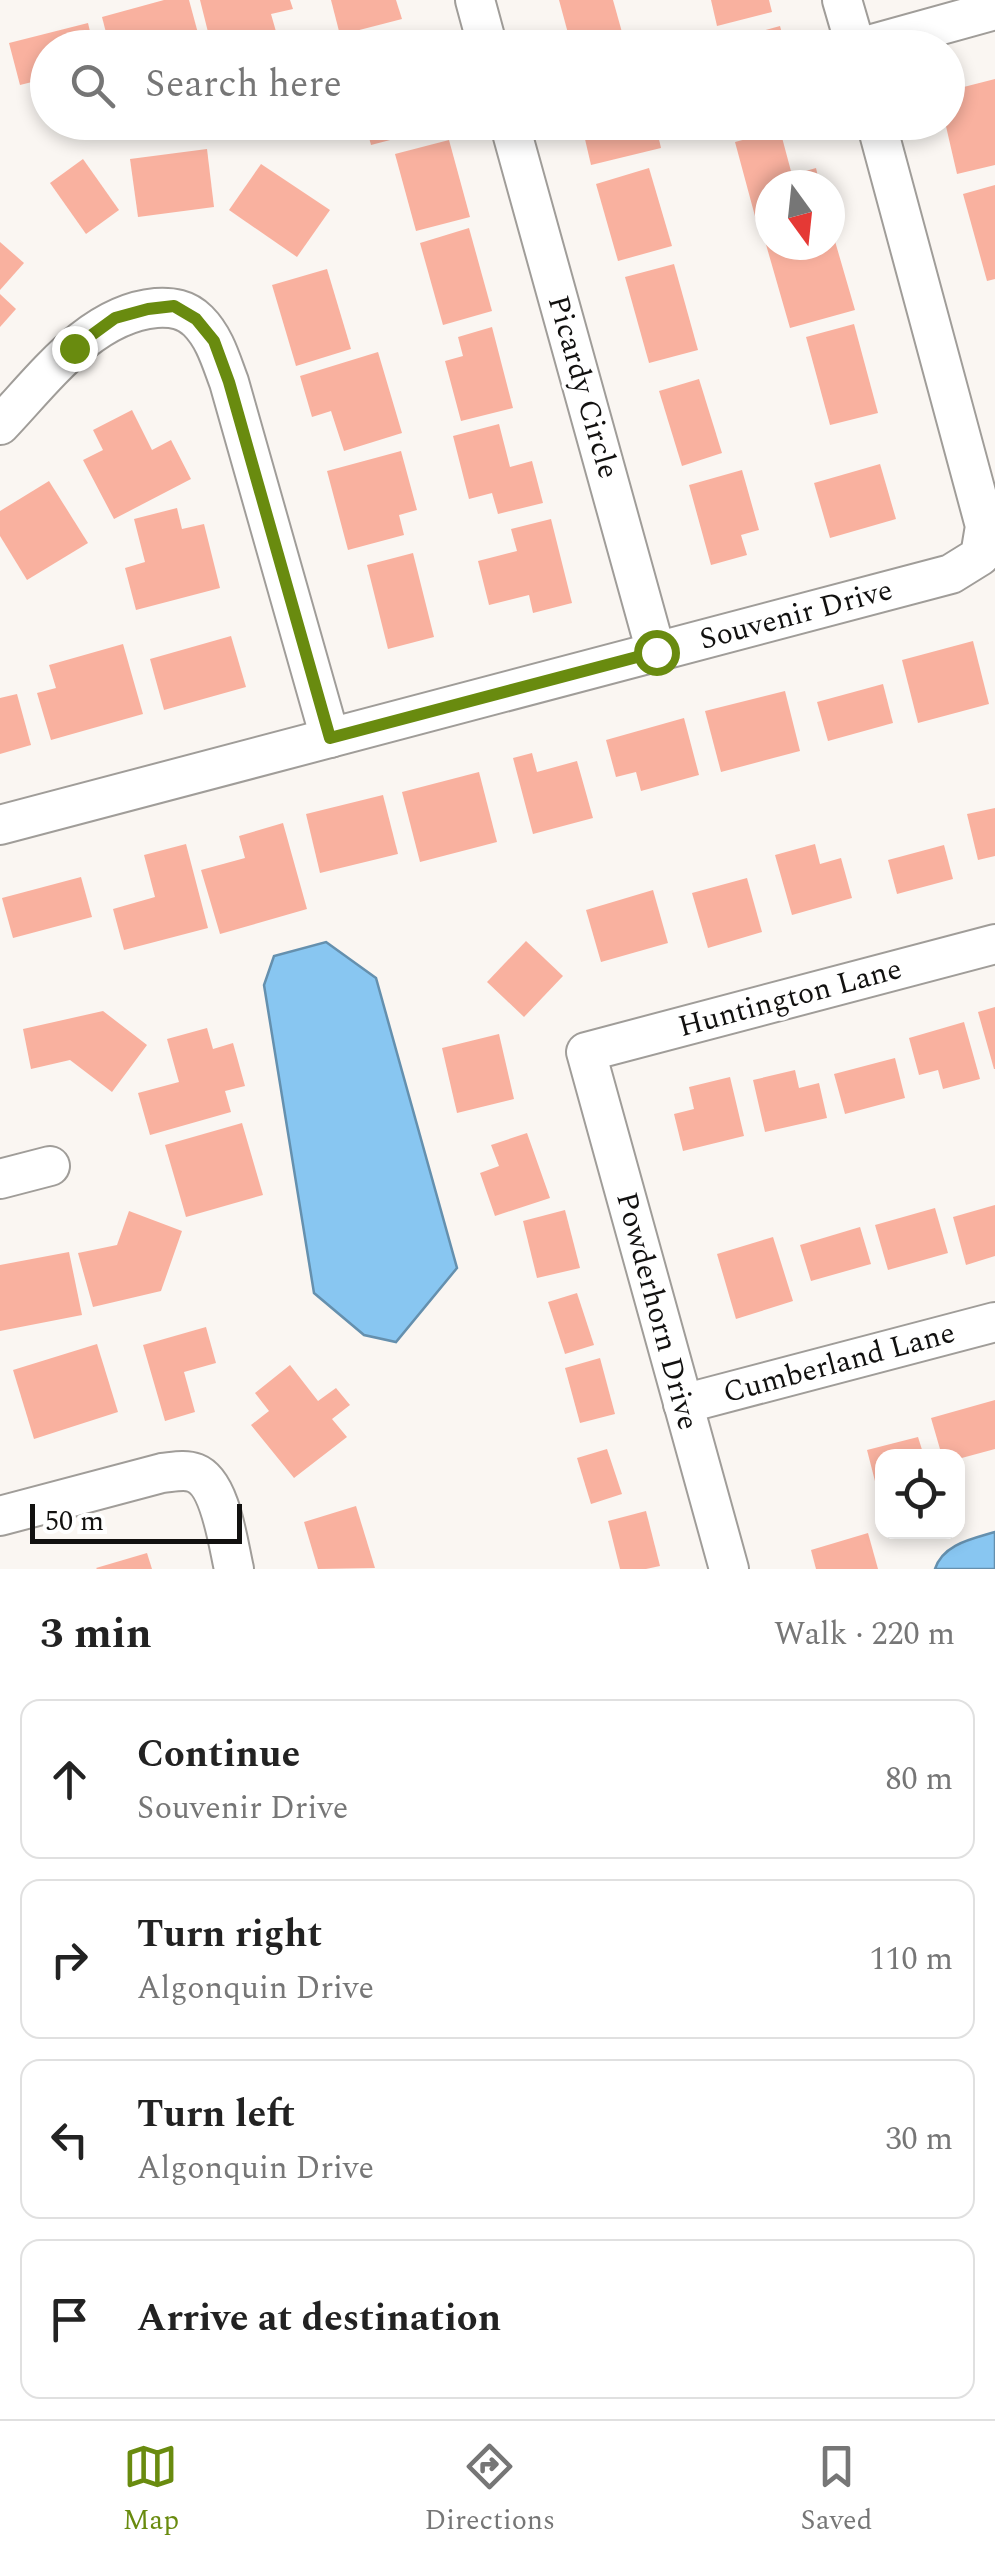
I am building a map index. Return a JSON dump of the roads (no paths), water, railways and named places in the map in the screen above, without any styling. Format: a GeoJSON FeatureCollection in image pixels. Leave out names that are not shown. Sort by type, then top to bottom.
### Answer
{"type":"FeatureCollection","features":[{"type":"Feature","properties":{"kind":"street"},"geometry":{"type":"LineString","coordinates":[[475,0],[483,30]]}},
{"type":"Feature","properties":{"kind":"street"},"geometry":{"type":"LineString","coordinates":[[842,0],[851,30]]}},
{"type":"Feature","properties":{"kind":"street"},"geometry":{"type":"LineString","coordinates":[[922,30],[995,10]]}},
{"type":"Feature","properties":{"kind":"street","name":"Picardy Circle"},"geometry":{"type":"LineString","coordinates":[[514,140],[656,652]]}},
{"type":"Feature","properties":{"kind":"street","name":"Souvenir Drive"},"geometry":{"type":"LineString","coordinates":[[0,825],[951,574],[980,556],[985,526],[881,140]]}},
{"type":"Feature","properties":{"kind":"street"},"geometry":{"type":"LineString","coordinates":[[0,425],[74,348],[115,318],[174,306],[196,319],[214,341],[229,382],[330,738]]}},
{"type":"Feature","properties":{"kind":"street","name":"Huntington Lane"},"geometry":{"type":"LineString","coordinates":[[586,1052],[995,944]]}},
{"type":"Feature","properties":{"kind":"street","name":"Powderhorn Drive"},"geometry":{"type":"LineString","coordinates":[[586,1052],[729,1569]]}},
{"type":"Feature","properties":{"kind":"street"},"geometry":{"type":"LineString","coordinates":[[0,1179],[50,1166]]}},
{"type":"Feature","properties":{"kind":"street","name":"Cumberland Lane"},"geometry":{"type":"LineString","coordinates":[[683,1404],[995,1322]]}},
{"type":"Feature","properties":{"kind":"street"},"geometry":{"type":"LineString","coordinates":[[0,1516],[162,1473],[194,1472],[208,1481],[216,1495],[234,1569]]}},
{"type":"Feature","properties":{"kind":"water"},"geometry":{"type":"Polygon","coordinates":[[[326,942],[376,978],[457,1268],[396,1342],[364,1335],[314,1293],[264,985],[274,956],[326,942]]]}},
{"type":"Feature","properties":{"kind":"water"},"geometry":{"type":"Polygon","coordinates":[[[995,1532],[995,1569],[935,1569],[951,1548],[995,1532]]]}}]}
